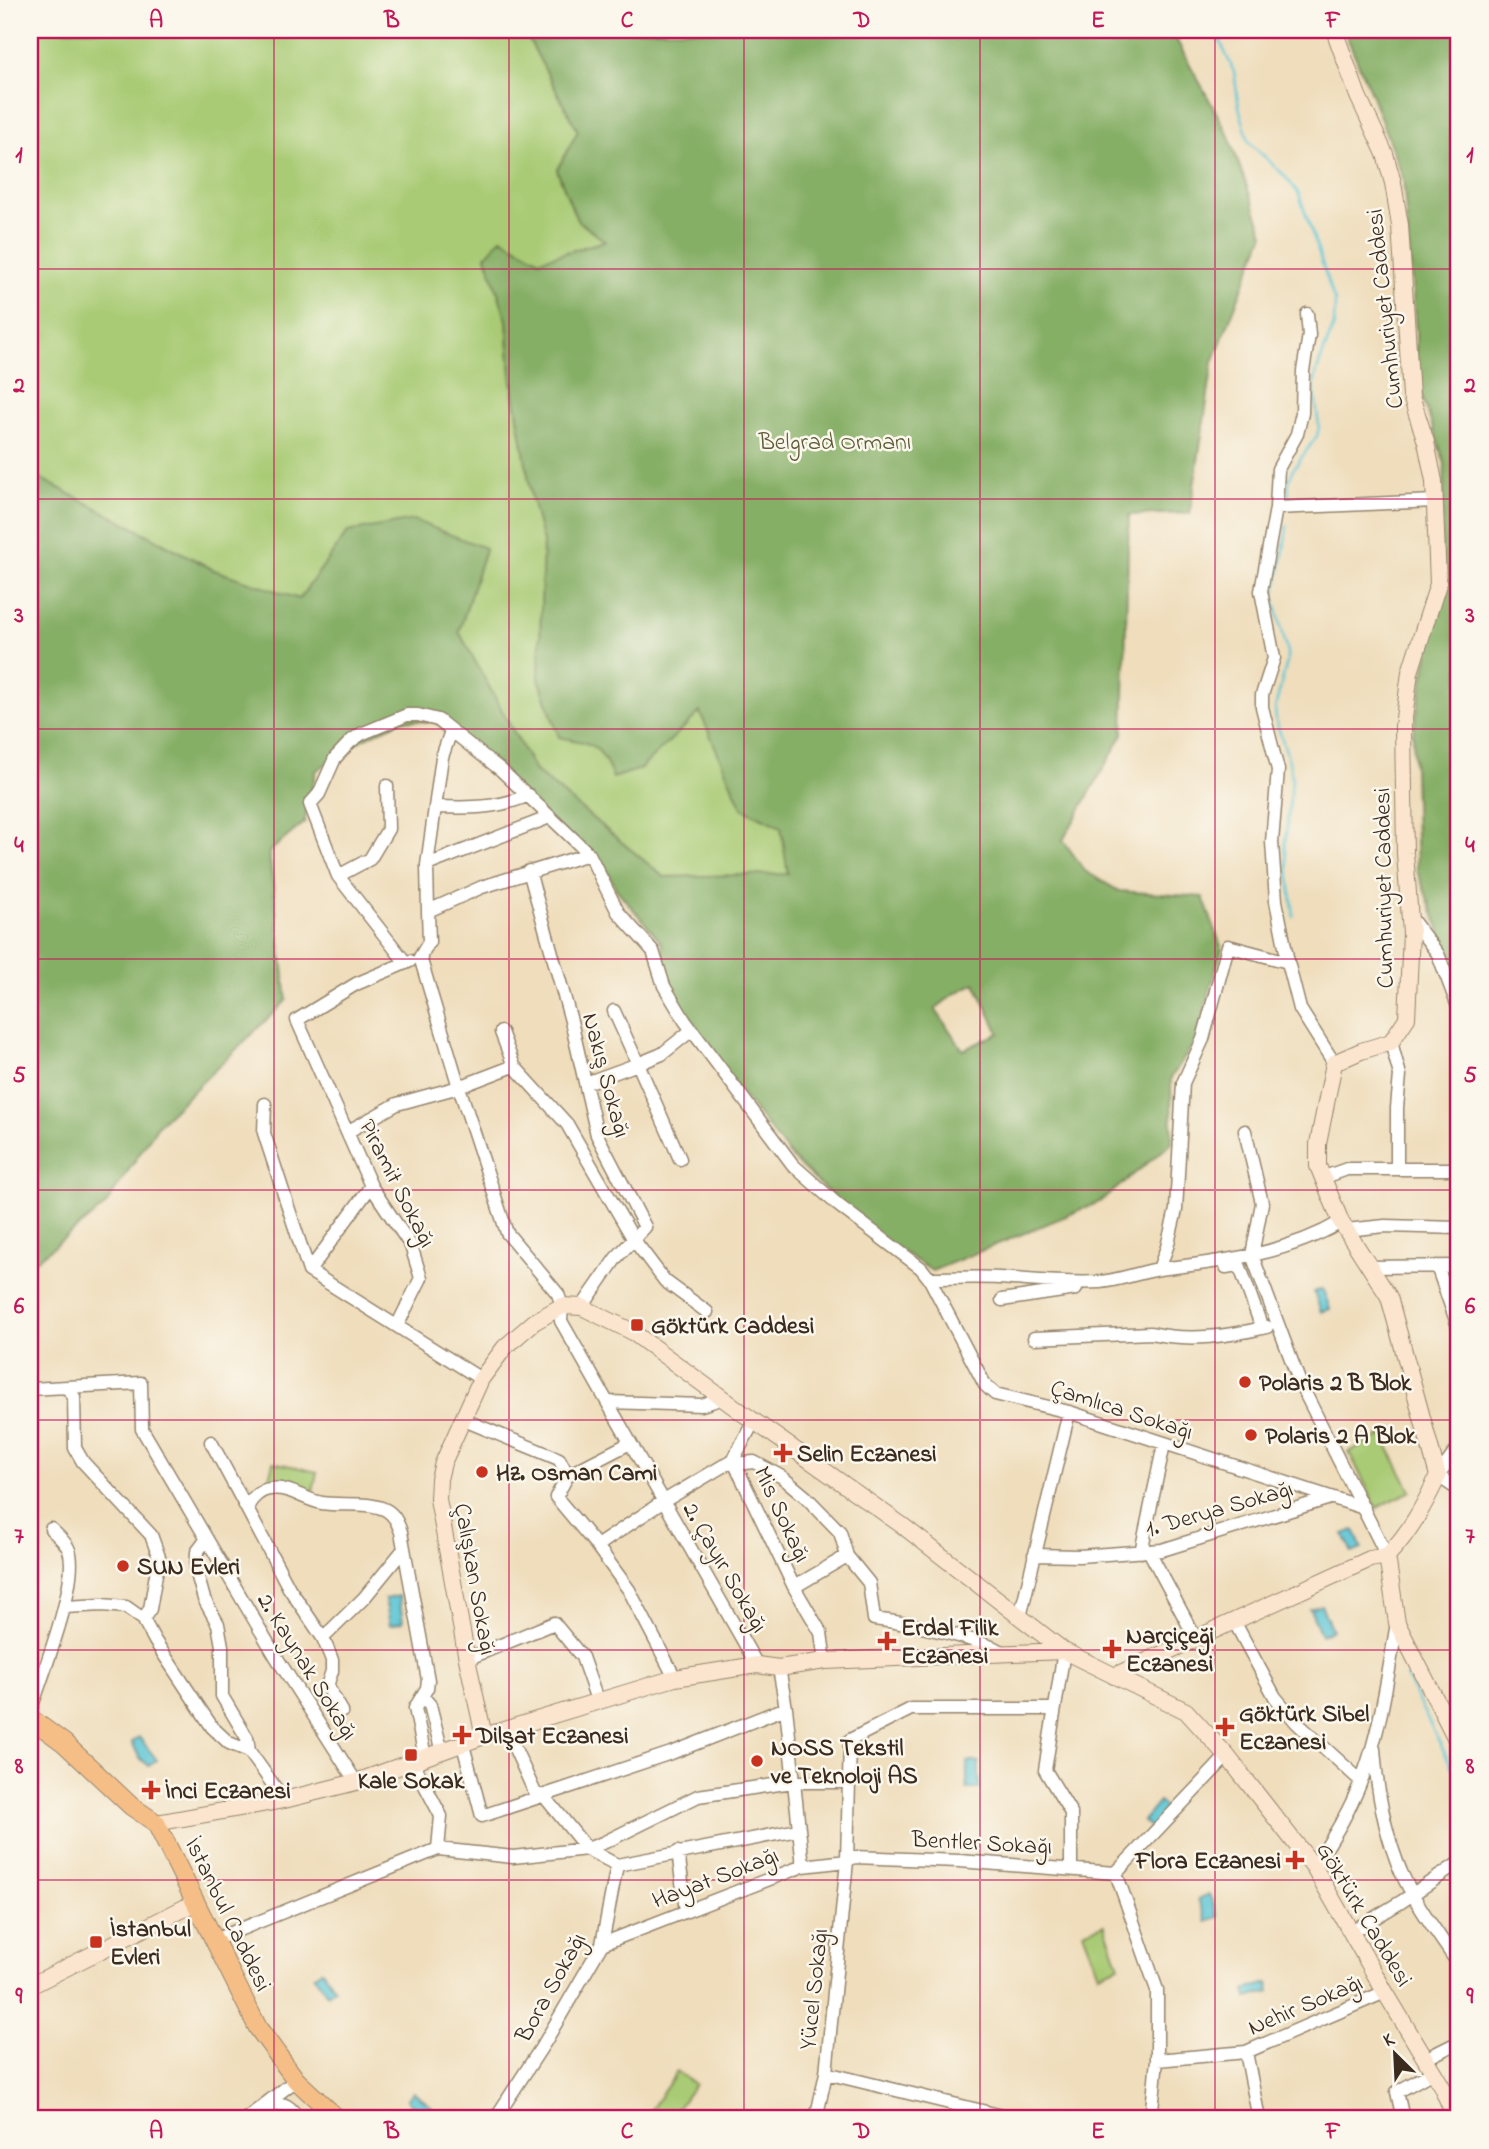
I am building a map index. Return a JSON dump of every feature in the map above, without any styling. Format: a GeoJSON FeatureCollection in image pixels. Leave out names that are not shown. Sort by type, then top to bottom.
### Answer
{"type":"FeatureCollection","features":[{"type":"Feature","properties":{"kind":"main road","name":"Cumhuriyet Caddesi"},"geometry":{"type":"LineString","coordinates":[[1334,30],[1358,96],[1385,154],[1393,183],[1401,236],[1411,396],[1426,442],[1434,481],[1438,584],[1410,672],[1403,726],[1405,853],[1410,917],[1407,1018],[1391,1042]]}},
{"type":"Feature","properties":{"kind":"main road"},"geometry":{"type":"LineString","coordinates":[[1114,1676],[1366,1561],[1387,1556],[1404,1539],[1420,1514],[1438,1476],[1389,1297],[1343,1226],[1318,1166],[1318,1144],[1334,1063],[1391,1042]]}},
{"type":"Feature","properties":{"kind":"main road","name":"Göktürk Caddesi"},"geometry":{"type":"LineString","coordinates":[[562,1306],[583,1307],[631,1331],[903,1526],[1064,1651],[1186,1711],[1227,1756],[1314,1867],[1441,2085],[1455,2119]]}},
{"type":"Feature","properties":{"kind":"main road","name":"Çalışkan Sokağı"},"geometry":{"type":"LineString","coordinates":[[484,1736],[438,1499],[439,1479],[443,1463],[481,1379],[505,1347],[534,1322],[562,1306]]}},
{"type":"Feature","properties":{"kind":"main road"},"geometry":{"type":"LineString","coordinates":[[1387,1556],[1397,1623],[1459,1745]]}},
{"type":"Feature","properties":{"kind":"main road"},"geometry":{"type":"LineString","coordinates":[[156,1823],[284,1800],[356,1782],[484,1736],[675,1678],[757,1665],[779,1668],[825,1661],[1064,1651]]}},
{"type":"Feature","properties":{"kind":"main road","name":"İstanbul Caddesi"},"geometry":{"type":"LineString","coordinates":[[30,1718],[64,1743],[131,1806],[156,1823],[258,2028],[296,2080],[338,2119]]}},
{"type":"Feature","properties":{"kind":"main road"},"geometry":{"type":"LineString","coordinates":[[30,1986],[196,1902]]}},
{"type":"Feature","properties":{"kind":"street"},"geometry":{"type":"LineString","coordinates":[[1307,314],[1309,335],[1303,371],[1302,413],[1297,434],[1278,469],[1276,508],[1262,591],[1274,658],[1262,695],[1262,707],[1278,770],[1272,842],[1276,901],[1288,962],[1300,1009],[1334,1063]]}},
{"type":"Feature","properties":{"kind":"street"},"geometry":{"type":"LineString","coordinates":[[1276,508],[1435,501]]}},
{"type":"Feature","properties":{"kind":"street"},"geometry":{"type":"LineString","coordinates":[[451,730],[442,757],[427,865],[429,942],[420,957],[406,963],[338,876],[310,804],[342,750],[361,734],[407,715],[428,716],[438,720],[451,730],[501,770],[589,854],[618,912],[653,951],[664,986],[692,1030],[793,1165],[838,1205],[921,1268],[929,1278],[1103,1282],[1159,1269],[1212,1263],[1280,1249],[1343,1226],[1459,1228]]}},
{"type":"Feature","properties":{"kind":"street"},"geometry":{"type":"LineString","coordinates":[[338,876],[370,859],[388,830],[387,786]]}},
{"type":"Feature","properties":{"kind":"street"},"geometry":{"type":"LineString","coordinates":[[436,807],[489,808],[528,795]]}},
{"type":"Feature","properties":{"kind":"street"},"geometry":{"type":"LineString","coordinates":[[427,865],[550,817]]}},
{"type":"Feature","properties":{"kind":"street"},"geometry":{"type":"LineString","coordinates":[[428,911],[482,887],[589,854]]}},
{"type":"Feature","properties":{"kind":"street","name":"Nakış Sokağı"},"geometry":{"type":"LineString","coordinates":[[529,871],[586,1083],[597,1135],[645,1227],[634,1240]]}},
{"type":"Feature","properties":{"kind":"street"},"geometry":{"type":"LineString","coordinates":[[1410,917],[1438,954],[1459,1009]]}},
{"type":"Feature","properties":{"kind":"street"},"geometry":{"type":"LineString","coordinates":[[1159,1269],[1176,1210],[1183,1083],[1203,1039],[1228,946],[1288,962]]}},
{"type":"Feature","properties":{"kind":"street"},"geometry":{"type":"LineString","coordinates":[[420,957],[507,1233],[558,1294],[562,1306]]}},
{"type":"Feature","properties":{"kind":"street","name":"Piramit Sokağı"},"geometry":{"type":"LineString","coordinates":[[397,1326],[421,1278],[411,1246],[371,1186],[297,1020],[356,984],[406,963]]}},
{"type":"Feature","properties":{"kind":"street"},"geometry":{"type":"LineString","coordinates":[[614,1011],[680,1159]]}},
{"type":"Feature","properties":{"kind":"street"},"geometry":{"type":"LineString","coordinates":[[586,1083],[662,1054],[692,1030]]}},
{"type":"Feature","properties":{"kind":"street"},"geometry":{"type":"LineString","coordinates":[[501,1032],[514,1066],[567,1124],[634,1240],[665,1281],[707,1312]]}},
{"type":"Feature","properties":{"kind":"street"},"geometry":{"type":"LineString","coordinates":[[1391,1042],[1400,1076],[1396,1108],[1396,1169]]}},
{"type":"Feature","properties":{"kind":"street"},"geometry":{"type":"LineString","coordinates":[[347,1132],[397,1104],[459,1087],[514,1066]]}},
{"type":"Feature","properties":{"kind":"street"},"geometry":{"type":"LineString","coordinates":[[265,1104],[264,1133],[309,1270],[481,1379]]}},
{"type":"Feature","properties":{"kind":"street"},"geometry":{"type":"LineString","coordinates":[[1245,1131],[1262,1203],[1252,1255],[1300,1382],[1387,1556]]}},
{"type":"Feature","properties":{"kind":"street"},"geometry":{"type":"LineString","coordinates":[[1322,1178],[1347,1169],[1459,1169]]}},
{"type":"Feature","properties":{"kind":"street"},"geometry":{"type":"LineString","coordinates":[[309,1270],[371,1186]]}},
{"type":"Feature","properties":{"kind":"street"},"geometry":{"type":"LineString","coordinates":[[583,1307],[616,1258],[634,1240]]}},
{"type":"Feature","properties":{"kind":"street"},"geometry":{"type":"LineString","coordinates":[[1002,1300],[1237,1265],[1245,1276],[1262,1328]]}},
{"type":"Feature","properties":{"kind":"street"},"geometry":{"type":"LineString","coordinates":[[1437,1266],[1459,1329]]}},
{"type":"Feature","properties":{"kind":"street"},"geometry":{"type":"LineString","coordinates":[[1370,1267],[1459,1266]]}},
{"type":"Feature","properties":{"kind":"street","name":"Çamlıca Sokağı"},"geometry":{"type":"LineString","coordinates":[[929,1278],[985,1385],[995,1394],[1069,1412],[1364,1508]]}},
{"type":"Feature","properties":{"kind":"street","name":"2. Çayır Sokağı"},"geometry":{"type":"LineString","coordinates":[[562,1306],[561,1321],[757,1665]]}},
{"type":"Feature","properties":{"kind":"street"},"geometry":{"type":"LineString","coordinates":[[1034,1338],[1151,1332],[1164,1336],[1205,1338],[1277,1324]]}},
{"type":"Feature","properties":{"kind":"street","name":"2. Kaynak Sokağı"},"geometry":{"type":"LineString","coordinates":[[68,1389],[141,1383],[142,1430],[275,1655],[356,1782]]}},
{"type":"Feature","properties":{"kind":"street"},"geometry":{"type":"LineString","coordinates":[[30,1389],[68,1389],[74,1397],[75,1448],[83,1462],[150,1535],[159,1557],[150,1609],[143,1619]]}},
{"type":"Feature","properties":{"kind":"street"},"geometry":{"type":"LineString","coordinates":[[608,1402],[702,1405],[723,1398]]}},
{"type":"Feature","properties":{"kind":"street"},"geometry":{"type":"LineString","coordinates":[[1020,1617],[1069,1412]]}},
{"type":"Feature","properties":{"kind":"street"},"geometry":{"type":"LineString","coordinates":[[464,1420],[559,1459],[568,1475]]}},
{"type":"Feature","properties":{"kind":"street"},"geometry":{"type":"LineString","coordinates":[[734,1462],[754,1421]]}},
{"type":"Feature","properties":{"kind":"street"},"geometry":{"type":"LineString","coordinates":[[211,1442],[289,1588],[323,1638],[332,1660],[329,1689],[342,1711]]}},
{"type":"Feature","properties":{"kind":"street"},"geometry":{"type":"LineString","coordinates":[[630,1443],[568,1475],[556,1497],[629,1590],[675,1678]]}},
{"type":"Feature","properties":{"kind":"street"},"geometry":{"type":"LineString","coordinates":[[1164,1444],[1145,1552],[1196,1639]]}},
{"type":"Feature","properties":{"kind":"street"},"geometry":{"type":"LineString","coordinates":[[1459,1447],[1438,1476],[1459,1490]]}},
{"type":"Feature","properties":{"kind":"street"},"geometry":{"type":"LineString","coordinates":[[597,1546],[664,1501],[734,1462],[754,1462],[790,1483],[840,1532],[846,1556],[869,1583],[874,1619],[916,1624],[952,1633],[1008,1653]]}},
{"type":"Feature","properties":{"kind":"street","name":"Mis Sokağı"},"geometry":{"type":"LineString","coordinates":[[734,1462],[794,1587],[821,1633],[825,1661]]}},
{"type":"Feature","properties":{"kind":"street"},"geometry":{"type":"LineString","coordinates":[[247,1509],[253,1498],[271,1488],[285,1490],[320,1503],[357,1504],[385,1509],[395,1518],[401,1532],[428,1680],[423,1697],[415,1708],[419,1759],[441,1816],[438,1849]]}},
{"type":"Feature","properties":{"kind":"street","name":"1. Derya Sokağı"},"geometry":{"type":"LineString","coordinates":[[1034,1555],[1079,1556],[1162,1550],[1331,1497]]}},
{"type":"Feature","properties":{"kind":"street"},"geometry":{"type":"LineString","coordinates":[[30,1712],[65,1607],[71,1561],[68,1547],[51,1529]]}},
{"type":"Feature","properties":{"kind":"street"},"geometry":{"type":"LineString","coordinates":[[206,1540],[197,1552],[196,1570],[204,1599],[218,1624],[222,1646],[222,1696],[247,1738],[249,1751],[284,1800]]}},
{"type":"Feature","properties":{"kind":"street"},"geometry":{"type":"LineString","coordinates":[[323,1638],[364,1598],[404,1549]]}},
{"type":"Feature","properties":{"kind":"street","name":"Mis Sokağı"},"geometry":{"type":"LineString","coordinates":[[794,1587],[846,1556]]}},
{"type":"Feature","properties":{"kind":"street"},"geometry":{"type":"LineString","coordinates":[[65,1607],[126,1607],[143,1619],[161,1652],[212,1727],[229,1743],[249,1751]]}},
{"type":"Feature","properties":{"kind":"street"},"geometry":{"type":"LineString","coordinates":[[1234,1621],[1275,1697],[1297,1723],[1361,1781]]}},
{"type":"Feature","properties":{"kind":"street"},"geometry":{"type":"LineString","coordinates":[[467,1659],[554,1623],[582,1657],[597,1700]]}},
{"type":"Feature","properties":{"kind":"street"},"geometry":{"type":"LineString","coordinates":[[1314,1867],[1342,1823],[1361,1781],[1374,1742],[1397,1623]]}},
{"type":"Feature","properties":{"kind":"street"},"geometry":{"type":"LineString","coordinates":[[1064,1651],[1045,1770],[1071,1813],[1071,1869]]}},
{"type":"Feature","properties":{"kind":"street"},"geometry":{"type":"LineString","coordinates":[[779,1668],[803,1866]]}},
{"type":"Feature","properties":{"kind":"street"},"geometry":{"type":"LineString","coordinates":[[423,1697],[430,1705],[442,1752]]}},
{"type":"Feature","properties":{"kind":"street"},"geometry":{"type":"LineString","coordinates":[[463,1745],[482,1816],[674,1752],[786,1709]]}},
{"type":"Feature","properties":{"kind":"street","name":"Yücel Sokağı"},"geometry":{"type":"LineString","coordinates":[[816,2119],[826,2073],[847,1861],[850,1740],[911,1709],[1055,1709]]}},
{"type":"Feature","properties":{"kind":"street"},"geometry":{"type":"LineString","coordinates":[[506,1729],[535,1793],[545,1797],[587,1849],[617,1865],[798,1830]]}},
{"type":"Feature","properties":{"kind":"street"},"geometry":{"type":"LineString","coordinates":[[1374,1742],[1382,1808],[1402,1872],[1459,1965]]}},
{"type":"Feature","properties":{"kind":"street"},"geometry":{"type":"LineString","coordinates":[[1151,2119],[1157,2060],[1157,1990],[1116,1873],[1227,1756]]}},
{"type":"Feature","properties":{"kind":"street"},"geometry":{"type":"LineString","coordinates":[[214,1940],[438,1849],[513,1857],[587,1849],[698,1796],[793,1782],[850,1782]]}},
{"type":"Feature","properties":{"kind":"street"},"geometry":{"type":"LineString","coordinates":[[678,1852],[686,1911]]}},
{"type":"Feature","properties":{"kind":"street","name":"Bentler Sokağı"},"geometry":{"type":"LineString","coordinates":[[847,1861],[854,1857],[1116,1873]]}},
{"type":"Feature","properties":{"kind":"street","name":"Hayat Sokağı"},"geometry":{"type":"LineString","coordinates":[[602,1944],[803,1866],[847,1861]]}},
{"type":"Feature","properties":{"kind":"street"},"geometry":{"type":"LineString","coordinates":[[1351,1931],[1414,1894],[1459,1863]]}},
{"type":"Feature","properties":{"kind":"street","name":"Bora Sokağı"},"geometry":{"type":"LineString","coordinates":[[495,2119],[545,2042],[602,1944],[617,1865]]}},
{"type":"Feature","properties":{"kind":"street","name":"Nehir Sokağı"},"geometry":{"type":"LineString","coordinates":[[1157,2060],[1246,2052],[1385,1993]]}},
{"type":"Feature","properties":{"kind":"street"},"geometry":{"type":"LineString","coordinates":[[1400,2118],[1397,2092],[1459,2042]]}},
{"type":"Feature","properties":{"kind":"street"},"geometry":{"type":"LineString","coordinates":[[1246,2052],[1259,2119]]}},
{"type":"Feature","properties":{"kind":"street"},"geometry":{"type":"LineString","coordinates":[[826,2073],[1015,2119]]}},
{"type":"Feature","properties":{"kind":"street"},"geometry":{"type":"LineString","coordinates":[[246,2119],[296,2080]]}},
{"type":"Feature","properties":{"kind":"street"},"geometry":{"type":"LineString","coordinates":[[253,2119],[266,2108],[279,2103],[285,2103],[300,2119]]}},
{"type":"Feature","properties":{"kind":"street"},"geometry":{"type":"LineString","coordinates":[[311,2119],[324,2106]]}},
{"type":"Feature","properties":{"kind":"green space"},"geometry":{"type":"Polygon","coordinates":[[[30,30],[524,30],[578,131],[557,170],[577,220],[605,241],[540,260],[501,238],[486,256],[507,320],[511,375],[532,499],[543,542],[539,678],[559,737],[592,744],[602,753],[700,711],[742,808],[781,827],[788,875],[664,877],[535,771],[459,632],[485,549],[348,532],[299,600],[214,570],[30,473],[30,30]]]}},
{"type":"Feature","properties":{"kind":"green space","name":"Belgrad Ormanı"},"geometry":{"type":"Polygon","coordinates":[[[524,30],[1171,30],[1228,134],[1264,234],[1213,362],[1190,513],[1129,515],[1123,734],[1063,840],[1085,871],[1119,891],[1203,897],[1222,949],[1195,1042],[1171,1078],[1172,1143],[1100,1202],[932,1271],[866,1228],[793,1159],[700,1041],[666,982],[662,943],[616,889],[605,866],[435,722],[402,720],[353,744],[316,771],[304,823],[269,852],[287,1000],[159,1124],[105,1206],[30,1265],[30,473],[214,570],[299,599],[348,532],[413,520],[485,548],[459,632],[535,771],[664,877],[788,874],[781,827],[742,808],[700,712],[640,769],[613,778],[599,751],[594,747],[559,737],[539,678],[543,542],[532,499],[511,375],[507,320],[486,256],[501,238],[540,260],[605,241],[577,220],[557,170],[578,131],[524,30]],[[975,983],[954,994],[935,1009],[963,1050],[999,1033],[975,983]]]}},
{"type":"Feature","properties":{"kind":"green space"},"geometry":{"type":"Polygon","coordinates":[[[1344,30],[1459,30],[1459,980],[1417,871],[1413,733],[1439,595],[1445,464],[1416,378],[1416,330],[1403,178],[1344,30]]]}},
{"type":"Feature","properties":{"kind":"green space"},"geometry":{"type":"Polygon","coordinates":[[[1382,1435],[1411,1491],[1377,1508],[1349,1452],[1382,1435]]]}},
{"type":"Feature","properties":{"kind":"green space"},"geometry":{"type":"Polygon","coordinates":[[[273,1462],[317,1472],[313,1492],[268,1482],[273,1462]]]}},
{"type":"Feature","properties":{"kind":"green space"},"geometry":{"type":"Polygon","coordinates":[[[1104,1924],[1119,1966],[1099,1974],[1083,1932],[1104,1924]]]}},
{"type":"Feature","properties":{"kind":"green space"},"geometry":{"type":"Polygon","coordinates":[[[677,2072],[695,2084],[670,2119],[656,2119],[648,2114],[677,2072]]]}},
{"type":"Feature","properties":{"kind":"water"},"geometry":{"type":"Polygon","coordinates":[[[1323,1289],[1330,1309],[1321,1312],[1314,1292],[1323,1289]]]}},
{"type":"Feature","properties":{"kind":"water"},"geometry":{"type":"Polygon","coordinates":[[[1354,1530],[1362,1549],[1352,1553],[1344,1534],[1354,1530]]]}},
{"type":"Feature","properties":{"kind":"water"},"geometry":{"type":"Polygon","coordinates":[[[399,1596],[403,1622],[390,1625],[385,1599],[399,1596]]]}},
{"type":"Feature","properties":{"kind":"water"},"geometry":{"type":"Polygon","coordinates":[[[1321,1605],[1332,1630],[1321,1635],[1310,1609],[1321,1605]]]}},
{"type":"Feature","properties":{"kind":"water"},"geometry":{"type":"Polygon","coordinates":[[[139,1737],[157,1760],[149,1766],[139,1757],[132,1742],[139,1737]]]}},
{"type":"Feature","properties":{"kind":"water"},"geometry":{"type":"Polygon","coordinates":[[[967,1762],[979,1762],[979,1789],[967,1789],[967,1762]]]}},
{"type":"Feature","properties":{"kind":"water"},"geometry":{"type":"Polygon","coordinates":[[[1159,1802],[1168,1810],[1152,1829],[1143,1821],[1159,1802]]]}},
{"type":"Feature","properties":{"kind":"water"},"geometry":{"type":"Polygon","coordinates":[[[1209,1894],[1218,1917],[1206,1921],[1198,1899],[1209,1894]]]}},
{"type":"Feature","properties":{"kind":"water"},"geometry":{"type":"Polygon","coordinates":[[[322,1970],[335,1989],[327,1994],[314,1975],[322,1970]]]}},
{"type":"Feature","properties":{"kind":"water"},"geometry":{"type":"Polygon","coordinates":[[[1268,1983],[1270,1992],[1247,1998],[1245,1990],[1268,1983]]]}},
{"type":"Feature","properties":{"kind":"water"},"geometry":{"type":"Polygon","coordinates":[[[413,2092],[432,2107],[425,2115],[407,2100],[413,2092]]]}},
{"type":"Feature","properties":{"kind":"waterway"},"geometry":{"type":"LineString","coordinates":[[1215,30],[1234,72],[1239,107],[1249,142],[1284,175],[1299,194],[1335,302],[1334,325],[1317,370],[1314,387],[1319,427],[1317,436],[1294,468],[1289,480],[1288,502]]}},
{"type":"Feature","properties":{"kind":"waterway"},"geometry":{"type":"LineString","coordinates":[[1287,526],[1274,598],[1287,650],[1287,662],[1275,708],[1292,779],[1285,845],[1294,917]]}},
{"type":"Feature","properties":{"kind":"waterway"},"geometry":{"type":"LineString","coordinates":[[1406,1677],[1459,1781]]}},
{"type":"Feature","properties":{"kind":"place","name":"Göktürk Caddesi"},"geometry":{"type":"Point","coordinates":[637,1325]}},
{"type":"Feature","properties":{"kind":"place","name":"Polaris 2 B Blok"},"geometry":{"type":"Point","coordinates":[1245,1382]}},
{"type":"Feature","properties":{"kind":"place","name":"Polaris 2 A Blok"},"geometry":{"type":"Point","coordinates":[1251,1435]}},
{"type":"Feature","properties":{"kind":"place","name":"Selin Eczanesi"},"geometry":{"type":"Point","coordinates":[783,1453]}},
{"type":"Feature","properties":{"kind":"place","name":"Hz. Osman Cami"},"geometry":{"type":"Point","coordinates":[482,1472]}},
{"type":"Feature","properties":{"kind":"place","name":"SUN Evleri"},"geometry":{"type":"Point","coordinates":[123,1566]}},
{"type":"Feature","properties":{"kind":"place","name":"Erdal Filik Eczanesi"},"geometry":{"type":"Point","coordinates":[887,1641]}},
{"type":"Feature","properties":{"kind":"place","name":"Narçiçeği Eczanesi"},"geometry":{"type":"Point","coordinates":[1112,1649]}},
{"type":"Feature","properties":{"kind":"place","name":"Göktürk Sibel Eczanesi"},"geometry":{"type":"Point","coordinates":[1225,1727]}},
{"type":"Feature","properties":{"kind":"place","name":"Dilşat Eczanesi"},"geometry":{"type":"Point","coordinates":[462,1735]}},
{"type":"Feature","properties":{"kind":"place","name":"Kale Sokak"},"geometry":{"type":"Point","coordinates":[411,1755]}},
{"type":"Feature","properties":{"kind":"place","name":"NOSS Tekstil ve Teknoloji AS"},"geometry":{"type":"Point","coordinates":[757,1761]}},
{"type":"Feature","properties":{"kind":"place","name":"İnci Eczanesi"},"geometry":{"type":"Point","coordinates":[151,1790]}},
{"type":"Feature","properties":{"kind":"place","name":"Flora Eczanesi"},"geometry":{"type":"Point","coordinates":[1295,1860]}},
{"type":"Feature","properties":{"kind":"place","name":"İstanbul Evleri"},"geometry":{"type":"Point","coordinates":[96,1942]}}]}
